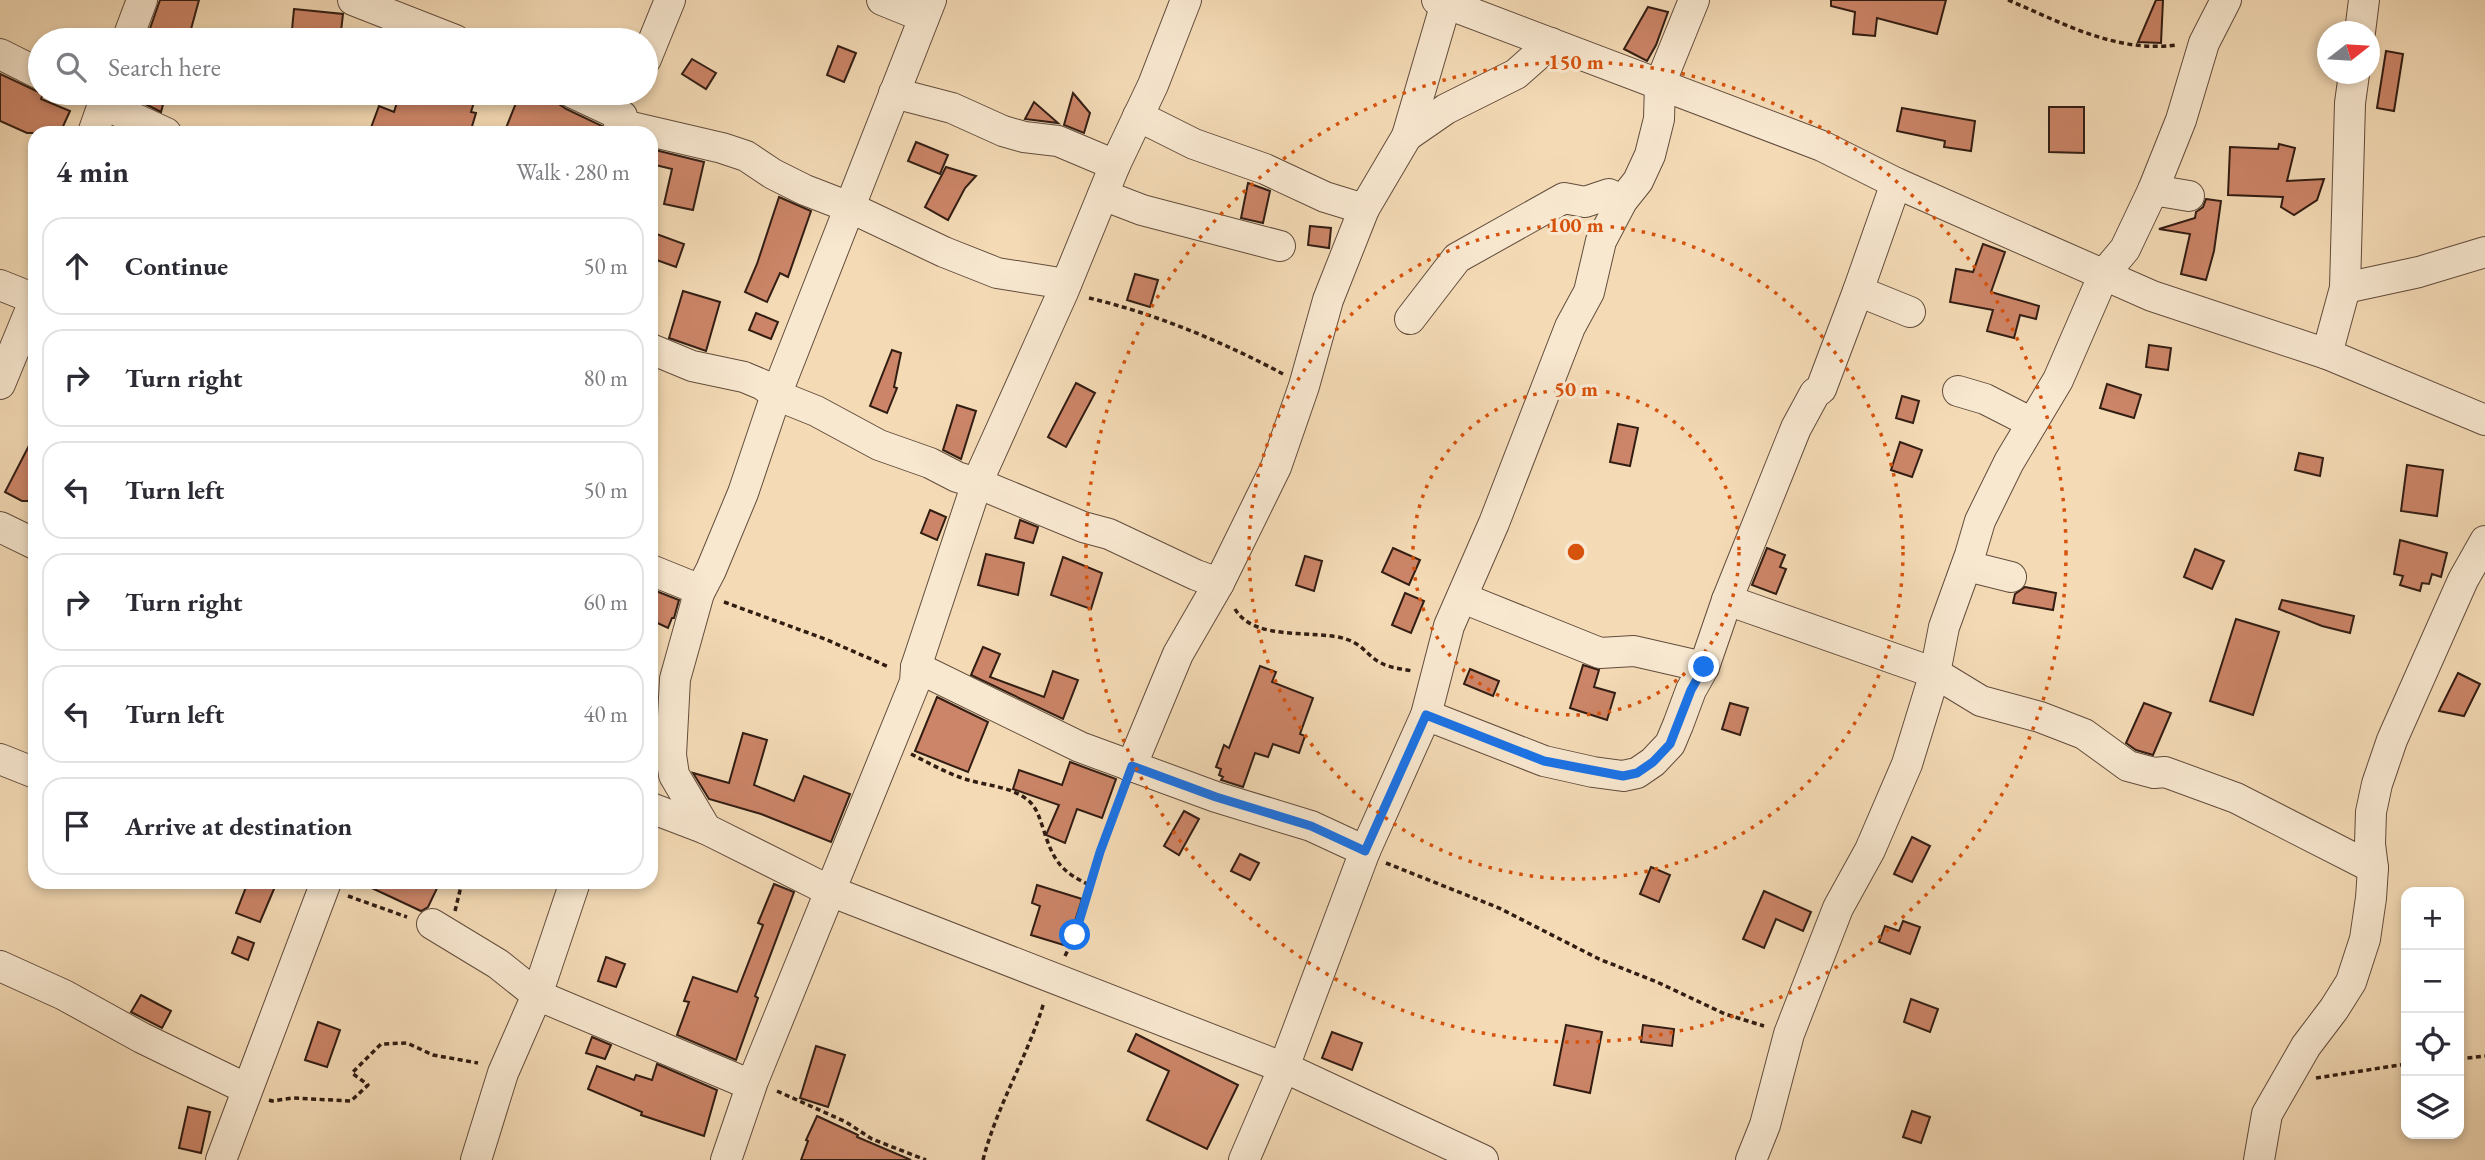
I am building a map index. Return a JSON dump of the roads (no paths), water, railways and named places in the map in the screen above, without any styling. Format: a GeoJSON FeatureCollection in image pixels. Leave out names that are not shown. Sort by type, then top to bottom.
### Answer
{"type":"FeatureCollection","features":[{"type":"Feature","properties":{"kind":"street"},"geometry":{"type":"LineString","coordinates":[[132,28],[142,0]]}},
{"type":"Feature","properties":{"kind":"street"},"geometry":{"type":"LineString","coordinates":[[658,30],[670,0]]}},
{"type":"Feature","properties":{"kind":"street"},"geometry":{"type":"LineString","coordinates":[[706,829],[674,775],[671,755],[675,679],[699,593],[743,493],[776,395],[928,9],[882,0]]}},
{"type":"Feature","properties":{"kind":"street"},"geometry":{"type":"LineString","coordinates":[[726,1160],[752,1083],[916,675],[977,482],[1064,288],[1115,165],[1153,85],[1186,0]]}},
{"type":"Feature","properties":{"kind":"street"},"geometry":{"type":"LineString","coordinates":[[1244,1160],[1284,1067],[1365,853],[1426,715],[1449,626],[1464,597],[1570,327],[1588,292],[1601,241],[1622,201],[1639,181],[1650,155],[1659,119],[1660,84],[1694,0]]}},
{"type":"Feature","properties":{"kind":"street"},"geometry":{"type":"LineString","coordinates":[[1751,1160],[1765,1125],[1789,1034],[1838,908],[1870,850],[1907,764],[1935,673],[1944,627],[1980,521],[2009,462],[2058,380],[2104,274],[2125,249],[2153,190],[2181,120],[2204,43],[2226,0]]}},
{"type":"Feature","properties":{"kind":"street"},"geometry":{"type":"LineString","coordinates":[[2361,21],[2364,0]]}},
{"type":"Feature","properties":{"kind":"street"},"geometry":{"type":"LineString","coordinates":[[1132,766],[1178,654],[1219,583],[1276,467],[1304,386],[1328,300],[1364,209],[1407,136],[1448,2],[1822,146],[1896,183],[2152,296],[2327,354],[2485,420]]}},
{"type":"Feature","properties":{"kind":"street"},"geometry":{"type":"LineString","coordinates":[[371,4],[427,28]]}},
{"type":"Feature","properties":{"kind":"street"},"geometry":{"type":"LineString","coordinates":[[1407,136],[1446,109],[1516,74],[1551,43]]}},
{"type":"Feature","properties":{"kind":"street"},"geometry":{"type":"LineString","coordinates":[[0,54],[28,68]]}},
{"type":"Feature","properties":{"kind":"street"},"geometry":{"type":"LineString","coordinates":[[2327,354],[2345,288],[2353,84]]}},
{"type":"Feature","properties":{"kind":"street"},"geometry":{"type":"LineString","coordinates":[[894,93],[952,108],[1003,131],[1024,137],[1058,141],[1115,165]]}},
{"type":"Feature","properties":{"kind":"street"},"geometry":{"type":"LineString","coordinates":[[95,126],[99,105]]}},
{"type":"Feature","properties":{"kind":"street"},"geometry":{"type":"LineString","coordinates":[[115,105],[153,126]]}},
{"type":"Feature","properties":{"kind":"street"},"geometry":{"type":"LineString","coordinates":[[598,105],[622,117],[651,126]]}},
{"type":"Feature","properties":{"kind":"street"},"geometry":{"type":"LineString","coordinates":[[1138,117],[1194,144],[1265,169],[1325,197],[1364,209]]}},
{"type":"Feature","properties":{"kind":"street"},"geometry":{"type":"LineString","coordinates":[[658,128],[746,156],[773,174],[805,190],[849,207],[943,252],[997,273],[1064,288]]}},
{"type":"Feature","properties":{"kind":"street"},"geometry":{"type":"LineString","coordinates":[[1426,715],[1544,761],[1623,776],[1637,773],[1653,762],[1670,744],[1691,690],[1704,667],[1727,600],[1796,428],[1815,393],[1821,389],[1896,183]]}},
{"type":"Feature","properties":{"kind":"street"},"geometry":{"type":"LineString","coordinates":[[2153,190],[2189,196]]}},
{"type":"Feature","properties":{"kind":"street"},"geometry":{"type":"LineString","coordinates":[[1410,319],[1457,258],[1564,198],[1585,202],[1609,194],[1622,201]]}},
{"type":"Feature","properties":{"kind":"street"},"geometry":{"type":"LineString","coordinates":[[1102,195],[1142,211],[1238,233],[1280,246]]}},
{"type":"Feature","properties":{"kind":"street"},"geometry":{"type":"LineString","coordinates":[[2345,288],[2419,272],[2485,252]]}},
{"type":"Feature","properties":{"kind":"street"},"geometry":{"type":"LineString","coordinates":[[0,285],[28,296]]}},
{"type":"Feature","properties":{"kind":"street"},"geometry":{"type":"LineString","coordinates":[[1858,291],[1910,312]]}},
{"type":"Feature","properties":{"kind":"street"},"geometry":{"type":"LineString","coordinates":[[0,384],[28,316]]}},
{"type":"Feature","properties":{"kind":"street"},"geometry":{"type":"LineString","coordinates":[[658,352],[692,366],[744,377],[879,445],[930,463],[957,477],[977,482],[1083,527],[1109,534],[1219,583]]}},
{"type":"Feature","properties":{"kind":"street"},"geometry":{"type":"LineString","coordinates":[[1958,391],[1985,399],[2032,423]]}},
{"type":"Feature","properties":{"kind":"street"},"geometry":{"type":"LineString","coordinates":[[0,527],[28,541]]}},
{"type":"Feature","properties":{"kind":"street"},"geometry":{"type":"LineString","coordinates":[[2259,1160],[2267,1114],[2351,982],[2365,939],[2373,868],[2370,844],[2371,812],[2388,751],[2463,580],[2485,541]]}},
{"type":"Feature","properties":{"kind":"street"},"geometry":{"type":"LineString","coordinates":[[1966,566],[2011,577]]}},
{"type":"Feature","properties":{"kind":"street"},"geometry":{"type":"LineString","coordinates":[[658,573],[688,585],[699,593]]}},
{"type":"Feature","properties":{"kind":"street"},"geometry":{"type":"LineString","coordinates":[[1464,597],[1600,653],[1634,651],[1704,667]]}},
{"type":"Feature","properties":{"kind":"street"},"geometry":{"type":"LineString","coordinates":[[1727,600],[1935,673],[1981,701],[2040,717],[2084,734],[2128,766],[2154,773],[2165,772],[2236,798],[2373,868]]}},
{"type":"Feature","properties":{"kind":"street"},"geometry":{"type":"LineString","coordinates":[[916,675],[1080,747],[1216,797],[1311,826],[1365,853]]}},
{"type":"Feature","properties":{"kind":"street"},"geometry":{"type":"LineString","coordinates":[[0,759],[28,770]]}},
{"type":"Feature","properties":{"kind":"street"},"geometry":{"type":"LineString","coordinates":[[658,811],[706,829],[830,891],[1284,1067],[1483,1160]]}},
{"type":"Feature","properties":{"kind":"street"},"geometry":{"type":"LineString","coordinates":[[221,1160],[317,889]]}},
{"type":"Feature","properties":{"kind":"street"},"geometry":{"type":"LineString","coordinates":[[476,1160],[503,1073],[537,995],[573,889]]}},
{"type":"Feature","properties":{"kind":"street"},"geometry":{"type":"LineString","coordinates":[[432,924],[498,964],[537,995],[752,1083]]}},
{"type":"Feature","properties":{"kind":"street"},"geometry":{"type":"LineString","coordinates":[[0,966],[64,995],[162,1049],[247,1089]]}}]}
